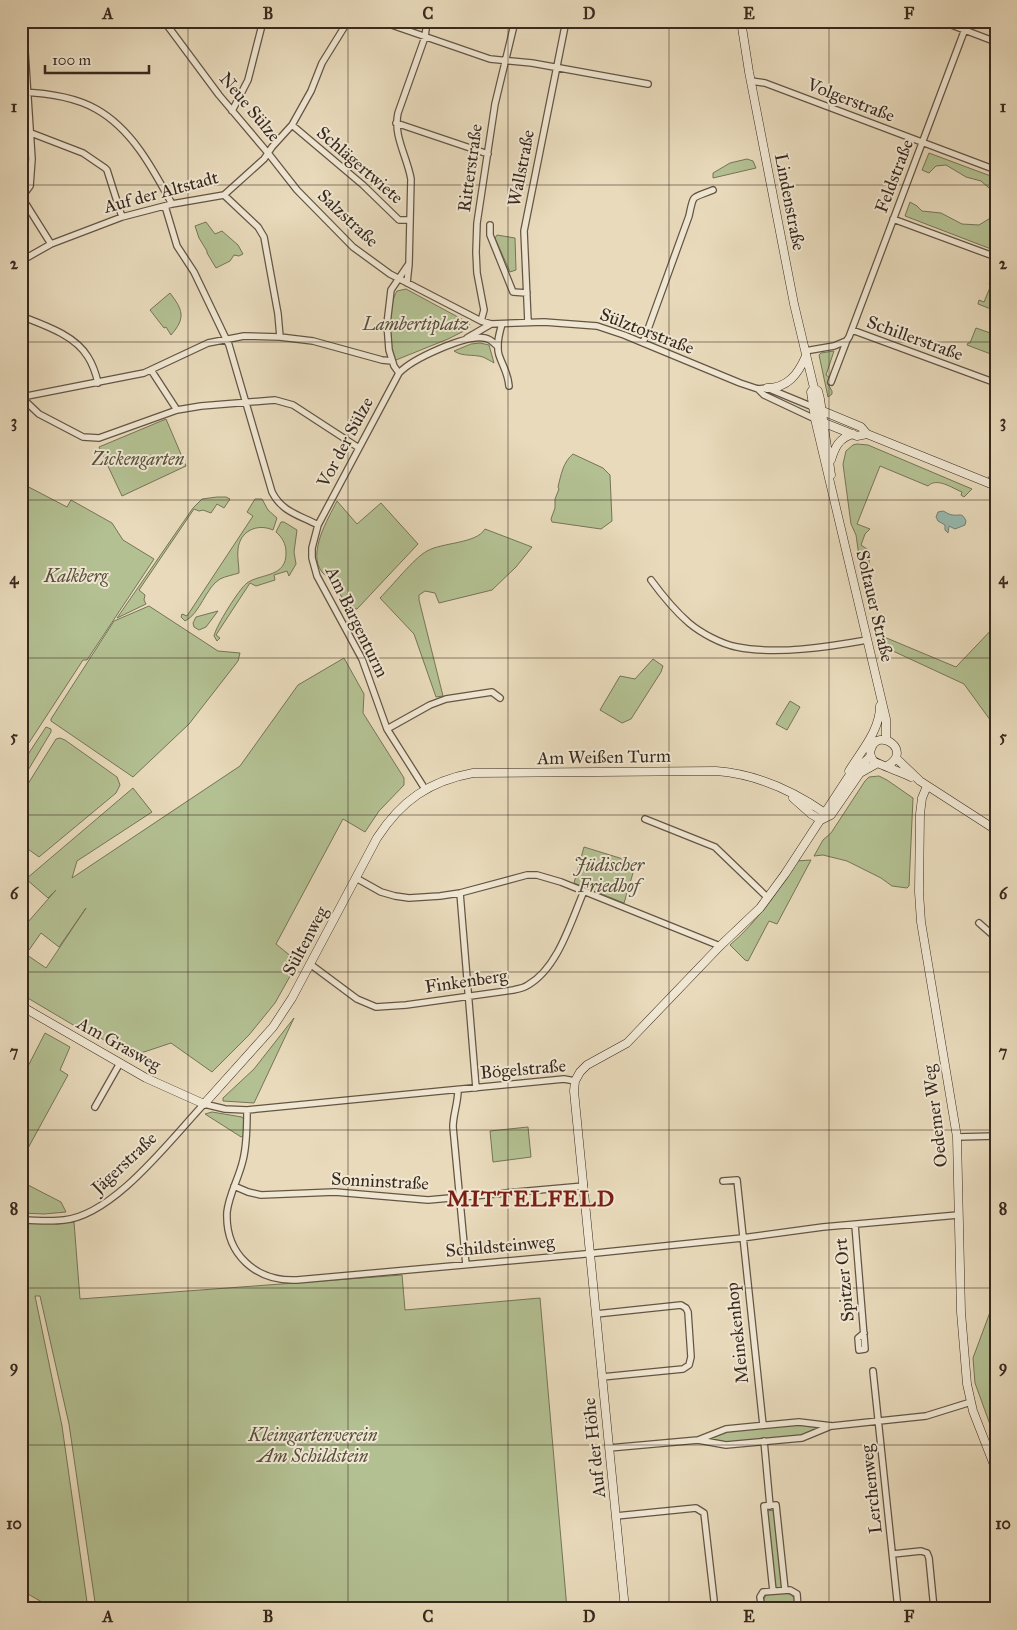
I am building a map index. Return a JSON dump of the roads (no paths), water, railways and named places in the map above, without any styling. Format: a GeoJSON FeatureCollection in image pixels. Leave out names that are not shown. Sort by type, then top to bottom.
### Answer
{"type":"FeatureCollection","features":[{"type":"Feature","properties":{"kind":"main road","name":"Lindenstraße"},"geometry":{"type":"LineString","coordinates":[[741,21],[794,304],[814,388],[818,391],[824,422]]}},
{"type":"Feature","properties":{"kind":"main road"},"geometry":{"type":"LineString","coordinates":[[767,388],[783,385],[793,379],[806,354]]}},
{"type":"Feature","properties":{"kind":"main road","name":"Lindenstraße"},"geometry":{"type":"LineString","coordinates":[[814,388],[811,392],[815,419]]}},
{"type":"Feature","properties":{"kind":"main road"},"geometry":{"type":"LineString","coordinates":[[813,407],[861,427],[867,434],[993,482]]}},
{"type":"Feature","properties":{"kind":"main road"},"geometry":{"type":"LineString","coordinates":[[815,419],[858,436],[867,434]]}},
{"type":"Feature","properties":{"kind":"main road","name":"Soltauer Straße"},"geometry":{"type":"LineString","coordinates":[[815,419],[820,432],[827,474],[830,479],[886,719],[886,740],[895,746],[896,758],[920,781],[996,830]]}},
{"type":"Feature","properties":{"kind":"main road","name":"Soltauer Straße"},"geometry":{"type":"LineString","coordinates":[[824,422],[832,472],[830,479]]}},
{"type":"Feature","properties":{"kind":"main road"},"geometry":{"type":"LineString","coordinates":[[830,462],[838,443],[844,437],[853,434]]}},
{"type":"Feature","properties":{"kind":"main road","name":"Bögelstraße"},"geometry":{"type":"LineString","coordinates":[[575,1081],[587,1065],[627,1043],[768,898],[823,817],[874,732],[880,713],[880,696]]}},
{"type":"Feature","properties":{"kind":"main road"},"geometry":{"type":"LineString","coordinates":[[876,764],[871,756],[871,750],[879,740],[886,740]]}},
{"type":"Feature","properties":{"kind":"main road","name":"Bögelstraße"},"geometry":{"type":"LineString","coordinates":[[816,807],[823,806],[828,802],[846,778],[871,756]]}},
{"type":"Feature","properties":{"kind":"main road"},"geometry":{"type":"LineString","coordinates":[[887,766],[896,758]]}},
{"type":"Feature","properties":{"kind":"main road","name":"Soltauer Straße"},"geometry":{"type":"LineString","coordinates":[[876,764],[887,766],[920,781]]}},
{"type":"Feature","properties":{"kind":"main road","name":"Bögelstraße"},"geometry":{"type":"LineString","coordinates":[[823,817],[831,815],[860,773],[876,764]]}},
{"type":"Feature","properties":{"kind":"main road","name":"Am Weißen Turm"},"geometry":{"type":"LineString","coordinates":[[425,789],[444,780],[473,773],[716,770],[749,775],[784,789],[816,807],[823,817]]}},
{"type":"Feature","properties":{"kind":"main road","name":"Oedemer Weg"},"geometry":{"type":"LineString","coordinates":[[927,786],[922,798],[920,814],[920,916],[957,1137],[962,1320],[967,1384],[971,1402],[996,1470]]}},
{"type":"Feature","properties":{"kind":"main road","name":"Sültenweg"},"geometry":{"type":"LineString","coordinates":[[204,1104],[273,1027],[292,998],[377,838],[402,805],[425,789]]}},
{"type":"Feature","properties":{"kind":"main road","name":"Am Weißen Turm"},"geometry":{"type":"LineString","coordinates":[[784,789],[811,814],[823,817]]}},
{"type":"Feature","properties":{"kind":"main road","name":"Am Grasweg"},"geometry":{"type":"LineString","coordinates":[[21,1006],[146,1078],[204,1104]]}},
{"type":"Feature","properties":{"kind":"main road","name":"Auf der Höhe"},"geometry":{"type":"LineString","coordinates":[[575,1081],[574,1091],[624,1609]]}},
{"type":"Feature","properties":{"kind":"street"},"geometry":{"type":"LineString","coordinates":[[23,21],[31,133],[30,186],[22,197],[50,244]]}},
{"type":"Feature","properties":{"kind":"street","name":"Neue Sülze"},"geometry":{"type":"LineString","coordinates":[[164,21],[234,112],[278,164]]}},
{"type":"Feature","properties":{"kind":"street"},"geometry":{"type":"LineString","coordinates":[[234,112],[248,80],[263,21]]}},
{"type":"Feature","properties":{"kind":"street","name":"Auf der Altstadt"},"geometry":{"type":"LineString","coordinates":[[21,261],[50,244],[122,217],[172,204],[224,195],[264,159],[292,125],[312,91],[322,63],[348,21]]}},
{"type":"Feature","properties":{"kind":"street"},"geometry":{"type":"LineString","coordinates":[[380,21],[490,59],[504,62],[532,63],[648,84]]}},
{"type":"Feature","properties":{"kind":"street"},"geometry":{"type":"LineString","coordinates":[[407,283],[411,179],[396,123],[425,37],[426,21]]}},
{"type":"Feature","properties":{"kind":"street","name":"Ritterstraße"},"geometry":{"type":"LineString","coordinates":[[481,321],[484,310],[477,273],[477,228],[495,104],[515,21]]}},
{"type":"Feature","properties":{"kind":"street","name":"Wallstraße"},"geometry":{"type":"LineString","coordinates":[[528,322],[524,230],[566,21]]}},
{"type":"Feature","properties":{"kind":"street"},"geometry":{"type":"LineString","coordinates":[[941,21],[996,42]]}},
{"type":"Feature","properties":{"kind":"street","name":"Feldstraße"},"geometry":{"type":"LineString","coordinates":[[831,382],[968,21]]}},
{"type":"Feature","properties":{"kind":"street","name":"Volgerstraße"},"geometry":{"type":"LineString","coordinates":[[751,81],[765,83],[996,170]]}},
{"type":"Feature","properties":{"kind":"street"},"geometry":{"type":"LineString","coordinates":[[21,92],[82,103],[112,120],[130,137],[156,174],[172,204]]}},
{"type":"Feature","properties":{"kind":"street"},"geometry":{"type":"LineString","coordinates":[[396,123],[488,154]]}},
{"type":"Feature","properties":{"kind":"street","name":"Schlägertwiete"},"geometry":{"type":"LineString","coordinates":[[292,125],[363,185],[399,220],[410,220]]}},
{"type":"Feature","properties":{"kind":"street"},"geometry":{"type":"LineString","coordinates":[[31,133],[83,153],[105,168],[122,217]]}},
{"type":"Feature","properties":{"kind":"street","name":"Salzstraße"},"geometry":{"type":"LineString","coordinates":[[278,164],[297,190],[353,247],[398,278],[481,321],[491,324]]}},
{"type":"Feature","properties":{"kind":"street"},"geometry":{"type":"LineString","coordinates":[[643,343],[689,216],[691,201],[694,197],[713,190]]}},
{"type":"Feature","properties":{"kind":"street"},"geometry":{"type":"LineString","coordinates":[[224,195],[258,227],[264,237],[278,314],[280,337]]}},
{"type":"Feature","properties":{"kind":"street"},"geometry":{"type":"LineString","coordinates":[[165,206],[177,246],[194,272],[227,340],[272,492],[277,502],[286,509],[318,526]]}},
{"type":"Feature","properties":{"kind":"street"},"geometry":{"type":"LineString","coordinates":[[893,219],[996,257]]}},
{"type":"Feature","properties":{"kind":"street"},"geometry":{"type":"LineString","coordinates":[[490,225],[490,235],[513,292],[527,293]]}},
{"type":"Feature","properties":{"kind":"street"},"geometry":{"type":"LineString","coordinates":[[409,264],[391,290],[387,324],[387,337],[392,361],[399,373],[416,359],[459,342],[491,324]]}},
{"type":"Feature","properties":{"kind":"street"},"geometry":{"type":"LineString","coordinates":[[21,316],[48,327],[80,346],[88,357],[98,383]]}},
{"type":"Feature","properties":{"kind":"street","name":"Sülztorstraße"},"geometry":{"type":"LineString","coordinates":[[491,324],[528,322],[597,326],[731,380],[758,389],[767,388],[813,407]]}},
{"type":"Feature","properties":{"kind":"street"},"geometry":{"type":"LineString","coordinates":[[502,324],[498,347],[500,357],[507,372],[509,386]]}},
{"type":"Feature","properties":{"kind":"street","name":"Schillerstraße"},"geometry":{"type":"LineString","coordinates":[[852,330],[996,384]]}},
{"type":"Feature","properties":{"kind":"street"},"geometry":{"type":"LineString","coordinates":[[21,397],[98,383],[151,370],[208,343],[244,336],[280,337],[313,341],[392,361]]}},
{"type":"Feature","properties":{"kind":"street"},"geometry":{"type":"LineString","coordinates":[[459,342],[476,338],[487,338],[498,347]]}},
{"type":"Feature","properties":{"kind":"street"},"geometry":{"type":"LineString","coordinates":[[806,354],[834,346],[846,340]]}},
{"type":"Feature","properties":{"kind":"street"},"geometry":{"type":"LineString","coordinates":[[151,370],[177,410]]}},
{"type":"Feature","properties":{"kind":"street","name":"Vor der Sülze"},"geometry":{"type":"LineString","coordinates":[[318,526],[399,373]]}},
{"type":"Feature","properties":{"kind":"street","name":"Sülztorstraße"},"geometry":{"type":"LineString","coordinates":[[758,389],[764,395],[815,419]]}},
{"type":"Feature","properties":{"kind":"street"},"geometry":{"type":"LineString","coordinates":[[21,397],[44,416],[82,437],[93,439],[177,410],[201,406],[276,400],[292,405],[359,448]]}},
{"type":"Feature","properties":{"kind":"street"},"geometry":{"type":"LineString","coordinates":[[993,482],[996,469]]}},
{"type":"Feature","properties":{"kind":"street","name":"Am Bargenturm"},"geometry":{"type":"LineString","coordinates":[[318,526],[312,548],[312,558],[317,576],[362,659],[387,729],[425,789]]}},
{"type":"Feature","properties":{"kind":"street"},"geometry":{"type":"LineString","coordinates":[[651,580],[672,607],[690,624],[736,647],[785,650],[867,640]]}},
{"type":"Feature","properties":{"kind":"street"},"geometry":{"type":"LineString","coordinates":[[387,729],[430,705],[446,699],[492,692],[500,698]]}},
{"type":"Feature","properties":{"kind":"street"},"geometry":{"type":"LineString","coordinates":[[645,818],[716,847],[768,898]]}},
{"type":"Feature","properties":{"kind":"street"},"geometry":{"type":"LineString","coordinates":[[356,878],[381,892],[396,896],[425,898],[460,893],[527,875],[548,878],[720,946]]}},
{"type":"Feature","properties":{"kind":"street","name":"Finkenberg"},"geometry":{"type":"LineString","coordinates":[[310,964],[357,999],[376,1007],[513,990],[526,986],[546,970],[555,956],[584,891]]}},
{"type":"Feature","properties":{"kind":"street"},"geometry":{"type":"LineString","coordinates":[[460,893],[476,1088]]}},
{"type":"Feature","properties":{"kind":"street"},"geometry":{"type":"LineString","coordinates":[[979,923],[996,938]]}},
{"type":"Feature","properties":{"kind":"street"},"geometry":{"type":"LineString","coordinates":[[96,1107],[120,1063]]}},
{"type":"Feature","properties":{"kind":"street","name":"Bögelstraße"},"geometry":{"type":"LineString","coordinates":[[204,1104],[225,1109],[247,1110],[564,1079],[575,1081]]}},
{"type":"Feature","properties":{"kind":"street"},"geometry":{"type":"LineString","coordinates":[[458,1090],[453,1127],[466,1265]]}},
{"type":"Feature","properties":{"kind":"street","name":"Jägerstraße"},"geometry":{"type":"LineString","coordinates":[[21,1220],[64,1220],[83,1215],[102,1206],[132,1180],[204,1104]]}},
{"type":"Feature","properties":{"kind":"street"},"geometry":{"type":"LineString","coordinates":[[234,1186],[246,1145],[247,1110]]}},
{"type":"Feature","properties":{"kind":"street"},"geometry":{"type":"LineString","coordinates":[[957,1137],[996,1136]]}},
{"type":"Feature","properties":{"kind":"street"},"geometry":{"type":"LineString","coordinates":[[724,1181],[737,1180],[742,1238]]}},
{"type":"Feature","properties":{"kind":"street","name":"Sonninstraße"},"geometry":{"type":"LineString","coordinates":[[234,1186],[261,1195],[335,1192],[416,1199],[584,1186]]}},
{"type":"Feature","properties":{"kind":"street","name":"Schildsteinweg"},"geometry":{"type":"LineString","coordinates":[[234,1186],[227,1211],[227,1227],[238,1254],[247,1264],[262,1274],[287,1281],[590,1254],[958,1215]]}},
{"type":"Feature","properties":{"kind":"street","name":"Spitzer Ort"},"geometry":{"type":"LineString","coordinates":[[855,1225],[864,1333]]}},
{"type":"Feature","properties":{"kind":"street","name":"Meinekenhop"},"geometry":{"type":"LineString","coordinates":[[742,1238],[763,1425]]}},
{"type":"Feature","properties":{"kind":"street","name":"Auf der Höhe"},"geometry":{"type":"LineString","coordinates":[[596,1314],[681,1305],[688,1312],[692,1357],[688,1365],[683,1369],[602,1377]]}},
{"type":"Feature","properties":{"kind":"street"},"geometry":{"type":"LineString","coordinates":[[873,1371],[878,1421]]}},
{"type":"Feature","properties":{"kind":"street"},"geometry":{"type":"LineString","coordinates":[[698,1440],[726,1429],[763,1425],[799,1422],[832,1426],[926,1416],[971,1402]]}},
{"type":"Feature","properties":{"kind":"street","name":"Lerchenweg"},"geometry":{"type":"LineString","coordinates":[[878,1421],[898,1609]]}},
{"type":"Feature","properties":{"kind":"street"},"geometry":{"type":"LineString","coordinates":[[609,1448],[698,1440],[726,1445],[802,1438],[832,1426]]}},
{"type":"Feature","properties":{"kind":"street"},"geometry":{"type":"LineString","coordinates":[[764,1441],[770,1506]]}},
{"type":"Feature","properties":{"kind":"street"},"geometry":{"type":"LineString","coordinates":[[773,1592],[764,1506],[776,1505],[785,1590]]}},
{"type":"Feature","properties":{"kind":"street","name":"Auf der Höhe"},"geometry":{"type":"LineString","coordinates":[[616,1516],[696,1508],[704,1513],[715,1609]]}},
{"type":"Feature","properties":{"kind":"street","name":"Lerchenweg"},"geometry":{"type":"LineString","coordinates":[[893,1554],[921,1551],[927,1553],[934,1609]]}},
{"type":"Feature","properties":{"kind":"street"},"geometry":{"type":"LineString","coordinates":[[762,1609],[762,1594],[785,1590],[794,1591],[797,1594],[798,1609]]}},
{"type":"Feature","properties":{"kind":"water"},"geometry":{"type":"Polygon","coordinates":[[[943,511],[952,515],[962,515],[966,521],[965,525],[955,529],[949,526],[948,533],[945,530],[945,525],[938,521],[936,517],[938,512],[943,511]]]}},
{"type":"Feature","properties":{"kind":"district","name":"MITTELFELD"},"geometry":{"type":"Point","coordinates":[531,1198]}},
{"type":"Feature","properties":{"kind":"park label","name":"Lambertiplatz"},"geometry":{"type":"Point","coordinates":[416,324]}},
{"type":"Feature","properties":{"kind":"park label","name":"Zickengarten"},"geometry":{"type":"Point","coordinates":[138,459]}},
{"type":"Feature","properties":{"kind":"park label","name":"Kalkberg"},"geometry":{"type":"Point","coordinates":[76,576]}},
{"type":"Feature","properties":{"kind":"park label","name":"Jüdischer Friedhof"},"geometry":{"type":"Point","coordinates":[609,875]}},
{"type":"Feature","properties":{"kind":"park label","name":"Kleingartenverein Am Schildstein"},"geometry":{"type":"Point","coordinates":[313,1445]}}]}
